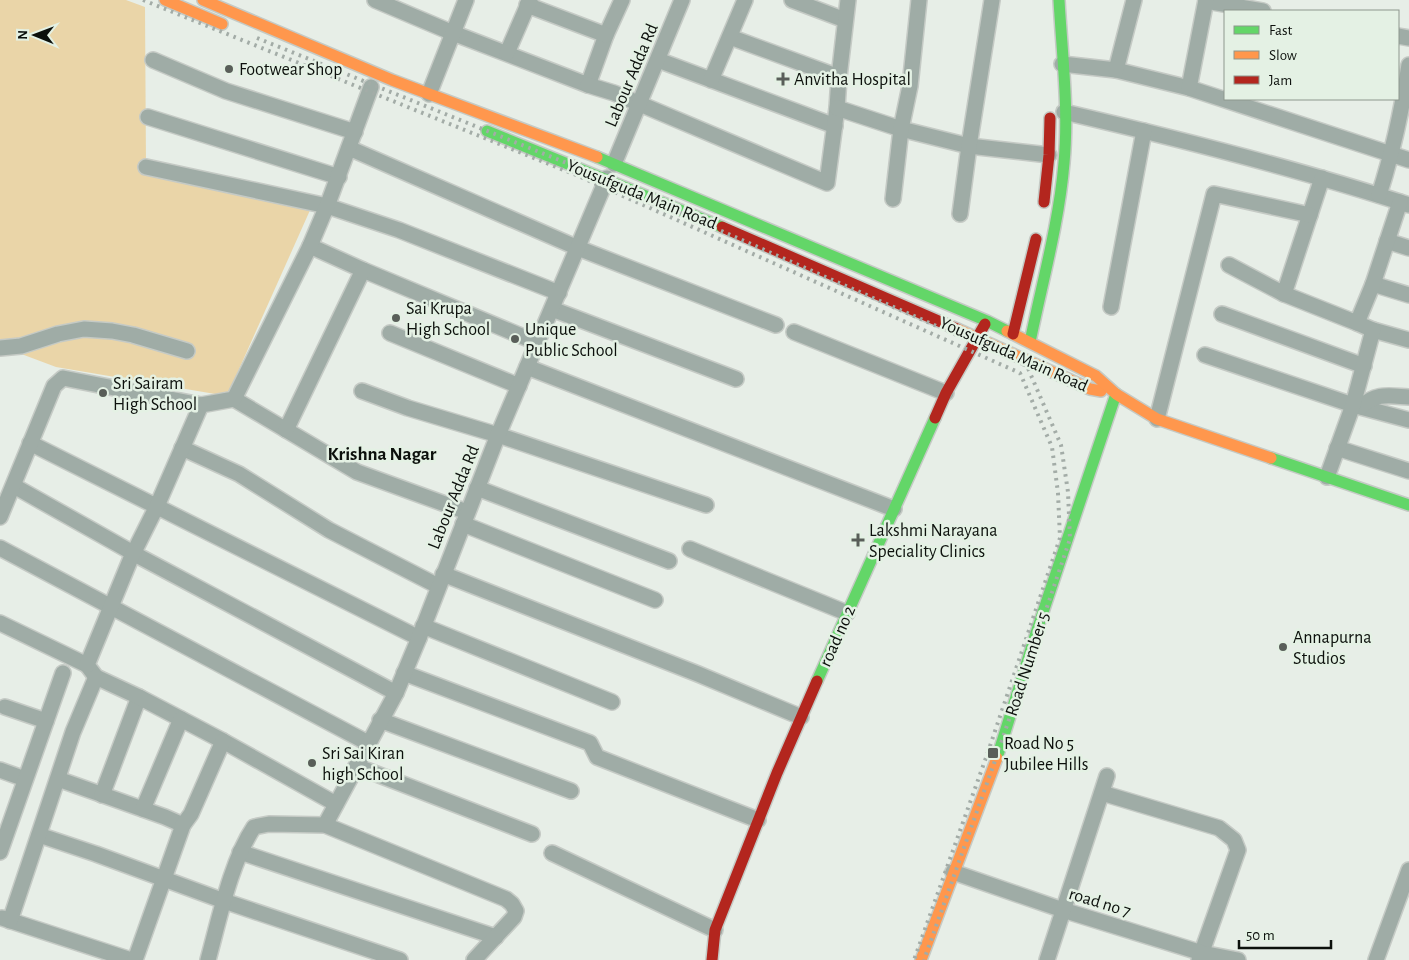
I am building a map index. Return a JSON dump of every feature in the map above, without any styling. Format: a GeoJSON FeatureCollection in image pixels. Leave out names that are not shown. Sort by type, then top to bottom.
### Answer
{"type":"FeatureCollection","features":[{"type":"Feature","properties":{"kind":"main road"},"geometry":{"type":"LineString","coordinates":[[165,0],[185,4],[236,30]]}},
{"type":"Feature","properties":{"kind":"main road","name":"Yousufguda Main Road"},"geometry":{"type":"LineString","coordinates":[[203,0],[392,80],[614,164],[987,321],[1096,376],[1116,394]]}},
{"type":"Feature","properties":{"kind":"main road"},"geometry":{"type":"LineString","coordinates":[[1030,342],[1057,208],[1064,162],[1057,110],[1055,64],[1059,0]]}},
{"type":"Feature","properties":{"kind":"main road"},"geometry":{"type":"LineString","coordinates":[[1013,334],[1040,221],[1057,110]]}},
{"type":"Feature","properties":{"kind":"main road","name":"Yousufguda Main Road"},"geometry":{"type":"LineString","coordinates":[[479,128],[607,178],[979,337],[1090,389],[1116,394]]}},
{"type":"Feature","properties":{"kind":"main road","name":"road no 2"},"geometry":{"type":"LineString","coordinates":[[712,960],[714,930],[801,717],[946,393],[987,321]]}},
{"type":"Feature","properties":{"kind":"main road"},"geometry":{"type":"LineString","coordinates":[[1116,394],[1157,419],[1409,505]]}},
{"type":"Feature","properties":{"kind":"main road","name":"Road Number 5"},"geometry":{"type":"LineString","coordinates":[[922,960],[953,872],[995,765],[1035,636],[1116,394]]}},
{"type":"Feature","properties":{"kind":"street"},"geometry":{"type":"LineString","coordinates":[[376,0],[402,5],[453,33],[588,85],[614,93],[827,183],[848,0]]}},
{"type":"Feature","properties":{"kind":"street"},"geometry":{"type":"LineString","coordinates":[[429,94],[466,0]]}},
{"type":"Feature","properties":{"kind":"street"},"geometry":{"type":"LineString","coordinates":[[588,85],[606,35],[622,0]]}},
{"type":"Feature","properties":{"kind":"street","name":"Labour Adda Rd"},"geometry":{"type":"LineString","coordinates":[[614,164],[682,0]]}},
{"type":"Feature","properties":{"kind":"street"},"geometry":{"type":"LineString","coordinates":[[711,80],[745,0]]}},
{"type":"Feature","properties":{"kind":"street"},"geometry":{"type":"LineString","coordinates":[[792,0],[845,20]]}},
{"type":"Feature","properties":{"kind":"street"},"geometry":{"type":"LineString","coordinates":[[893,199],[901,129],[910,86],[919,0]]}},
{"type":"Feature","properties":{"kind":"street"},"geometry":{"type":"LineString","coordinates":[[960,214],[968,146],[992,0]]}},
{"type":"Feature","properties":{"kind":"street"},"geometry":{"type":"LineString","coordinates":[[1116,70],[1134,0]]}},
{"type":"Feature","properties":{"kind":"street"},"geometry":{"type":"LineString","coordinates":[[1188,88],[1206,0],[1258,10]]}},
{"type":"Feature","properties":{"kind":"street"},"geometry":{"type":"LineString","coordinates":[[507,53],[529,3],[606,35]]}},
{"type":"Feature","properties":{"kind":"street"},"geometry":{"type":"LineString","coordinates":[[730,37],[839,77]]}},
{"type":"Feature","properties":{"kind":"street"},"geometry":{"type":"LineString","coordinates":[[153,60],[226,91],[355,132]]}},
{"type":"Feature","properties":{"kind":"street"},"geometry":{"type":"LineString","coordinates":[[658,60],[835,126]]}},
{"type":"Feature","properties":{"kind":"street"},"geometry":{"type":"LineString","coordinates":[[1055,64],[1116,70],[1188,88],[1224,100]]}},
{"type":"Feature","properties":{"kind":"street"},"geometry":{"type":"LineString","coordinates":[[1379,195],[1405,113],[1409,65]]}},
{"type":"Feature","properties":{"kind":"street"},"geometry":{"type":"LineString","coordinates":[[234,400],[310,246],[327,206],[371,87]]}},
{"type":"Feature","properties":{"kind":"street"},"geometry":{"type":"LineString","coordinates":[[1225,100],[1409,160]]}},
{"type":"Feature","properties":{"kind":"street"},"geometry":{"type":"LineString","coordinates":[[837,108],[901,129],[968,146],[1049,155]]}},
{"type":"Feature","properties":{"kind":"street"},"geometry":{"type":"LineString","coordinates":[[1057,110],[1322,178],[1405,204],[1387,241],[1357,323]]}},
{"type":"Feature","properties":{"kind":"street"},"geometry":{"type":"LineString","coordinates":[[148,117],[338,177]]}},
{"type":"Feature","properties":{"kind":"street"},"geometry":{"type":"LineString","coordinates":[[1111,307],[1144,131]]}},
{"type":"Feature","properties":{"kind":"street"},"geometry":{"type":"LineString","coordinates":[[349,148],[578,248],[776,325]]}},
{"type":"Feature","properties":{"kind":"street"},"geometry":{"type":"LineString","coordinates":[[146,167],[327,206],[398,230],[559,293]]}},
{"type":"Feature","properties":{"kind":"street","name":"Labour Adda Rd"},"geometry":{"type":"LineString","coordinates":[[325,825],[396,692],[476,488],[607,178]]}},
{"type":"Feature","properties":{"kind":"street"},"geometry":{"type":"LineString","coordinates":[[1284,294],[1322,178]]}},
{"type":"Feature","properties":{"kind":"street"},"geometry":{"type":"LineString","coordinates":[[1157,419],[1214,194],[1310,215]]}},
{"type":"Feature","properties":{"kind":"street"},"geometry":{"type":"LineString","coordinates":[[1387,241],[1409,248]]}},
{"type":"Feature","properties":{"kind":"street"},"geometry":{"type":"LineString","coordinates":[[310,246],[538,343]]}},
{"type":"Feature","properties":{"kind":"street"},"geometry":{"type":"LineString","coordinates":[[1229,265],[1284,294],[1373,330],[1409,340]]}},
{"type":"Feature","properties":{"kind":"street"},"geometry":{"type":"LineString","coordinates":[[286,430],[363,270]]}},
{"type":"Feature","properties":{"kind":"street"},"geometry":{"type":"LineString","coordinates":[[1372,284],[1409,295]]}},
{"type":"Feature","properties":{"kind":"street"},"geometry":{"type":"LineString","coordinates":[[552,309],[736,380]]}},
{"type":"Feature","properties":{"kind":"street"},"geometry":{"type":"LineString","coordinates":[[1222,314],[1364,366]]}},
{"type":"Feature","properties":{"kind":"street"},"geometry":{"type":"LineString","coordinates":[[0,348],[20,346],[58,334],[84,329],[132,335],[188,351]]}},
{"type":"Feature","properties":{"kind":"street"},"geometry":{"type":"LineString","coordinates":[[1327,477],[1337,448],[1357,406],[1373,330]]}},
{"type":"Feature","properties":{"kind":"street"},"geometry":{"type":"LineString","coordinates":[[794,332],[946,393]]}},
{"type":"Feature","properties":{"kind":"street"},"geometry":{"type":"LineString","coordinates":[[390,333],[519,386]]}},
{"type":"Feature","properties":{"kind":"street"},"geometry":{"type":"LineString","coordinates":[[1205,355],[1357,406],[1409,420]]}},
{"type":"Feature","properties":{"kind":"street"},"geometry":{"type":"LineString","coordinates":[[528,367],[894,510]]}},
{"type":"Feature","properties":{"kind":"street"},"geometry":{"type":"LineString","coordinates":[[0,517],[54,386],[64,378],[201,405],[234,400],[356,472],[655,600]]}},
{"type":"Feature","properties":{"kind":"street"},"geometry":{"type":"LineString","coordinates":[[362,391],[408,408],[498,435],[706,505]]}},
{"type":"Feature","properties":{"kind":"street"},"geometry":{"type":"LineString","coordinates":[[1357,406],[1375,397],[1409,397]]}},
{"type":"Feature","properties":{"kind":"street"},"geometry":{"type":"LineString","coordinates":[[201,405],[110,607],[73,732],[39,835],[3,921],[88,953],[133,960],[183,825],[191,814],[223,741]]}},
{"type":"Feature","properties":{"kind":"street"},"geometry":{"type":"LineString","coordinates":[[30,443],[421,632],[612,702]]}},
{"type":"Feature","properties":{"kind":"street"},"geometry":{"type":"LineString","coordinates":[[182,448],[239,474],[330,530],[441,580],[698,674],[801,717]]}},
{"type":"Feature","properties":{"kind":"street"},"geometry":{"type":"LineString","coordinates":[[1337,448],[1409,471]]}},
{"type":"Feature","properties":{"kind":"street"},"geometry":{"type":"LineString","coordinates":[[14,486],[396,692]]}},
{"type":"Feature","properties":{"kind":"street"},"geometry":{"type":"LineString","coordinates":[[476,488],[669,561]]}},
{"type":"Feature","properties":{"kind":"street"},"geometry":{"type":"LineString","coordinates":[[0,548],[368,743]]}},
{"type":"Feature","properties":{"kind":"street"},"geometry":{"type":"LineString","coordinates":[[690,549],[847,614]]}},
{"type":"Feature","properties":{"kind":"street"},"geometry":{"type":"LineString","coordinates":[[0,623],[223,741],[336,804]]}},
{"type":"Feature","properties":{"kind":"street"},"geometry":{"type":"LineString","coordinates":[[0,852],[3,832],[26,779],[63,672]]}},
{"type":"Feature","properties":{"kind":"street"},"geometry":{"type":"LineString","coordinates":[[404,673],[590,743],[598,757],[758,820]]}},
{"type":"Feature","properties":{"kind":"street"},"geometry":{"type":"LineString","coordinates":[[102,794],[139,697]]}},
{"type":"Feature","properties":{"kind":"street"},"geometry":{"type":"LineString","coordinates":[[5,707],[46,721]]}},
{"type":"Feature","properties":{"kind":"street"},"geometry":{"type":"LineString","coordinates":[[143,809],[181,719]]}},
{"type":"Feature","properties":{"kind":"street"},"geometry":{"type":"LineString","coordinates":[[380,720],[571,791]]}},
{"type":"Feature","properties":{"kind":"street"},"geometry":{"type":"LineString","coordinates":[[356,766],[532,834]]}},
{"type":"Feature","properties":{"kind":"street"},"geometry":{"type":"LineString","coordinates":[[0,770],[26,779]]}},
{"type":"Feature","properties":{"kind":"street"},"geometry":{"type":"LineString","coordinates":[[1047,960],[1107,776]]}},
{"type":"Feature","properties":{"kind":"street"},"geometry":{"type":"LineString","coordinates":[[58,779],[183,825]]}},
{"type":"Feature","properties":{"kind":"street"},"geometry":{"type":"LineString","coordinates":[[1102,793],[1219,828],[1234,840],[1238,850],[1200,956]]}},
{"type":"Feature","properties":{"kind":"street"},"geometry":{"type":"LineString","coordinates":[[208,960],[240,852],[254,827],[269,824],[325,825],[506,899],[516,911],[514,917],[474,960]]}},
{"type":"Feature","properties":{"kind":"street"},"geometry":{"type":"LineString","coordinates":[[39,835],[163,878],[360,954],[400,960]]}},
{"type":"Feature","properties":{"kind":"street"},"geometry":{"type":"LineString","coordinates":[[240,852],[496,937]]}},
{"type":"Feature","properties":{"kind":"street"},"geometry":{"type":"LineString","coordinates":[[552,853],[714,930]]}},
{"type":"Feature","properties":{"kind":"street"},"geometry":{"type":"LineString","coordinates":[[1376,960],[1409,870]]}},
{"type":"Feature","properties":{"kind":"street","name":"road no 7"},"geometry":{"type":"LineString","coordinates":[[953,872],[1200,956],[1238,960]]}},
{"type":"Feature","properties":{"kind":"shaded area"},"geometry":{"type":"Polygon","coordinates":[[[0,0],[126,0],[145,7],[146,167],[311,208],[227,396],[56,367],[0,346],[0,0]]]}},
{"type":"Feature","properties":{"kind":"railway"},"geometry":{"type":"LineString","coordinates":[[143,0],[576,175],[1020,373],[1052,447],[1058,493],[1060,538],[988,752],[914,960]]}},
{"type":"Feature","properties":{"kind":"railway"},"geometry":{"type":"LineString","coordinates":[[257,38],[579,168],[1027,366],[1061,445],[1068,492],[1070,539],[997,755],[924,960]]}},
{"type":"Feature","properties":{"kind":"traffic: fast"},"geometry":{"type":"LineString","coordinates":[[1030,342],[1054,230],[1064,163],[1066,122],[1059,0]]}},
{"type":"Feature","properties":{"kind":"traffic: fast"},"geometry":{"type":"LineString","coordinates":[[487,131],[722,227]]}},
{"type":"Feature","properties":{"kind":"traffic: fast"},"geometry":{"type":"LineString","coordinates":[[597,157],[1007,331]]}},
{"type":"Feature","properties":{"kind":"traffic: fast"},"geometry":{"type":"LineString","coordinates":[[997,758],[1035,636],[1116,394]]}},
{"type":"Feature","properties":{"kind":"traffic: fast"},"geometry":{"type":"LineString","coordinates":[[817,681],[935,418]]}},
{"type":"Feature","properties":{"kind":"traffic: fast"},"geometry":{"type":"LineString","coordinates":[[1271,458],[1409,505]]}},
{"type":"Feature","properties":{"kind":"traffic: slow"},"geometry":{"type":"LineString","coordinates":[[165,0],[222,24]]}},
{"type":"Feature","properties":{"kind":"traffic: slow"},"geometry":{"type":"LineString","coordinates":[[203,0],[392,80],[597,157]]}},
{"type":"Feature","properties":{"kind":"traffic: slow"},"geometry":{"type":"LineString","coordinates":[[957,329],[1090,389],[1101,391]]}},
{"type":"Feature","properties":{"kind":"traffic: slow"},"geometry":{"type":"LineString","coordinates":[[1007,331],[1096,376],[1116,394],[1157,419],[1271,458]]}},
{"type":"Feature","properties":{"kind":"traffic: slow"},"geometry":{"type":"LineString","coordinates":[[921,960],[997,758]]}},
{"type":"Feature","properties":{"kind":"traffic: jam"},"geometry":{"type":"LineString","coordinates":[[1044,202],[1049,155],[1050,118]]}},
{"type":"Feature","properties":{"kind":"traffic: jam"},"geometry":{"type":"LineString","coordinates":[[722,227],[957,329]]}},
{"type":"Feature","properties":{"kind":"traffic: jam"},"geometry":{"type":"LineString","coordinates":[[1013,334],[1036,239]]}},
{"type":"Feature","properties":{"kind":"traffic: jam"},"geometry":{"type":"LineString","coordinates":[[935,418],[946,393],[985,324]]}},
{"type":"Feature","properties":{"kind":"traffic: jam"},"geometry":{"type":"LineString","coordinates":[[712,960],[715,930],[777,773],[817,681]]}},
{"type":"Feature","properties":{"kind":"place","name":"Footwear Shop"},"geometry":{"type":"Point","coordinates":[229,69]}},
{"type":"Feature","properties":{"kind":"place","name":"Anvitha Hospital"},"geometry":{"type":"Point","coordinates":[783,79]}},
{"type":"Feature","properties":{"kind":"place","name":"Sai Krupa High School"},"geometry":{"type":"Point","coordinates":[396,318]}},
{"type":"Feature","properties":{"kind":"place","name":"Unique Public School"},"geometry":{"type":"Point","coordinates":[515,339]}},
{"type":"Feature","properties":{"kind":"place","name":"Sri Sairam High School"},"geometry":{"type":"Point","coordinates":[103,393]}},
{"type":"Feature","properties":{"kind":"place","name":"Lakshmi Narayana Speciality Clinics"},"geometry":{"type":"Point","coordinates":[858,540]}},
{"type":"Feature","properties":{"kind":"place","name":"Annapurna Studios"},"geometry":{"type":"Point","coordinates":[1283,647]}},
{"type":"Feature","properties":{"kind":"place","name":"Road No 5 Jubilee Hills"},"geometry":{"type":"Point","coordinates":[993,753]}},
{"type":"Feature","properties":{"kind":"place","name":"Sri Sai Kiran high School"},"geometry":{"type":"Point","coordinates":[312,763]}},
{"type":"Feature","properties":{"kind":"district","name":"Krishna Nagar"},"geometry":{"type":"Point","coordinates":[382,453]}}]}
